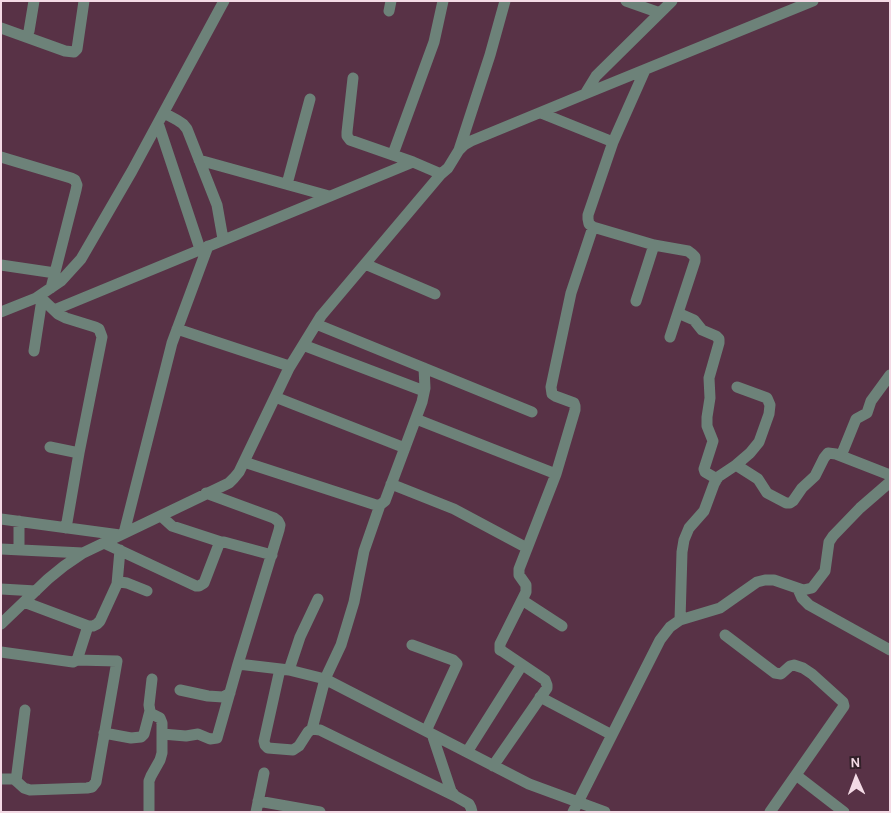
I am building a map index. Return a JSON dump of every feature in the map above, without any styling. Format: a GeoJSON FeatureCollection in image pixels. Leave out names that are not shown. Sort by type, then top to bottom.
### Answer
{"type":"FeatureCollection","features":[{"type":"Feature","properties":{"kind":"street"},"geometry":{"type":"LineString","coordinates":[[27,36],[34,1]]}},
{"type":"Feature","properties":{"kind":"street"},"geometry":{"type":"LineString","coordinates":[[1,28],[65,51],[74,52],[84,1]]}},
{"type":"Feature","properties":{"kind":"street"},"geometry":{"type":"LineString","coordinates":[[1,312],[40,298],[61,282],[81,259],[132,171],[224,1]]}},
{"type":"Feature","properties":{"kind":"street"},"geometry":{"type":"LineString","coordinates":[[393,154],[434,42],[443,1]]}},
{"type":"Feature","properties":{"kind":"street"},"geometry":{"type":"LineString","coordinates":[[1,624],[48,579],[83,553],[229,482],[239,472],[289,366],[326,309],[448,168],[459,150],[490,55],[505,1]]}},
{"type":"Feature","properties":{"kind":"street"},"geometry":{"type":"LineString","coordinates":[[626,1],[660,13]]}},
{"type":"Feature","properties":{"kind":"street"},"geometry":{"type":"LineString","coordinates":[[585,94],[596,76],[672,1]]}},
{"type":"Feature","properties":{"kind":"street"},"geometry":{"type":"LineString","coordinates":[[459,150],[472,141],[813,1]]}},
{"type":"Feature","properties":{"kind":"street"},"geometry":{"type":"LineString","coordinates":[[645,70],[613,142],[588,215],[588,220],[593,227],[654,245],[688,251],[695,257],[670,337]]}},
{"type":"Feature","properties":{"kind":"street"},"geometry":{"type":"LineString","coordinates":[[353,78],[347,132],[350,140],[393,154],[441,174]]}},
{"type":"Feature","properties":{"kind":"street"},"geometry":{"type":"LineString","coordinates":[[287,184],[310,99]]}},
{"type":"Feature","properties":{"kind":"street"},"geometry":{"type":"LineString","coordinates":[[541,113],[613,142]]}},
{"type":"Feature","properties":{"kind":"street"},"geometry":{"type":"LineString","coordinates":[[161,118],[183,124],[187,129],[217,205],[223,240]]}},
{"type":"Feature","properties":{"kind":"street"},"geometry":{"type":"LineString","coordinates":[[122,534],[172,343],[204,247],[161,118]]}},
{"type":"Feature","properties":{"kind":"street"},"geometry":{"type":"LineString","coordinates":[[1,158],[71,178],[75,180],[77,185],[51,288]]}},
{"type":"Feature","properties":{"kind":"street"},"geometry":{"type":"LineString","coordinates":[[199,160],[329,196]]}},
{"type":"Feature","properties":{"kind":"street"},"geometry":{"type":"LineString","coordinates":[[54,310],[413,162]]}},
{"type":"Feature","properties":{"kind":"street"},"geometry":{"type":"LineString","coordinates":[[493,766],[547,685],[545,680],[502,651],[499,647],[526,592],[526,585],[518,576],[518,573],[556,474],[575,406],[574,403],[552,394],[551,387],[571,293],[593,227]]}},
{"type":"Feature","properties":{"kind":"street"},"geometry":{"type":"LineString","coordinates":[[636,301],[654,245]]}},
{"type":"Feature","properties":{"kind":"street"},"geometry":{"type":"LineString","coordinates":[[365,264],[435,294]]}},
{"type":"Feature","properties":{"kind":"street"},"geometry":{"type":"LineString","coordinates":[[1,265],[55,273]]}},
{"type":"Feature","properties":{"kind":"street"},"geometry":{"type":"LineString","coordinates":[[40,298],[66,318],[99,329],[102,337],[66,528]]}},
{"type":"Feature","properties":{"kind":"street"},"geometry":{"type":"LineString","coordinates":[[34,351],[40,298]]}},
{"type":"Feature","properties":{"kind":"street"},"geometry":{"type":"LineString","coordinates":[[678,313],[694,320],[702,330],[719,339],[708,378],[710,398],[707,426],[713,441],[704,469],[705,472],[717,479]]}},
{"type":"Feature","properties":{"kind":"street"},"geometry":{"type":"LineString","coordinates":[[316,324],[532,412]]}},
{"type":"Feature","properties":{"kind":"street"},"geometry":{"type":"LineString","coordinates":[[177,328],[289,366]]}},
{"type":"Feature","properties":{"kind":"street"},"geometry":{"type":"LineString","coordinates":[[302,345],[424,391]]}},
{"type":"Feature","properties":{"kind":"street"},"geometry":{"type":"LineString","coordinates":[[318,599],[285,670],[264,741],[268,748],[294,750],[312,729],[324,679],[341,646],[354,602],[364,551],[380,505],[385,501],[422,402],[424,368]]}},
{"type":"Feature","properties":{"kind":"street"},"geometry":{"type":"LineString","coordinates":[[841,456],[856,419],[867,413],[871,401],[890,375]]}},
{"type":"Feature","properties":{"kind":"street"},"geometry":{"type":"LineString","coordinates":[[680,620],[682,552],[689,528],[704,511],[717,479],[750,453],[759,442],[769,414],[770,406],[767,398],[737,387]]}},
{"type":"Feature","properties":{"kind":"street"},"geometry":{"type":"LineString","coordinates":[[275,397],[405,448]]}},
{"type":"Feature","properties":{"kind":"street"},"geometry":{"type":"LineString","coordinates":[[416,419],[556,474]]}},
{"type":"Feature","properties":{"kind":"street"},"geometry":{"type":"LineString","coordinates":[[50,447],[79,453]]}},
{"type":"Feature","properties":{"kind":"street"},"geometry":{"type":"LineString","coordinates":[[736,465],[758,479],[767,492],[783,502],[790,503],[806,483],[815,476],[828,453],[890,474]]}},
{"type":"Feature","properties":{"kind":"street"},"geometry":{"type":"LineString","coordinates":[[244,462],[380,505]]}},
{"type":"Feature","properties":{"kind":"street"},"geometry":{"type":"LineString","coordinates":[[575,807],[660,640],[670,628],[680,620],[690,616],[720,608],[757,582],[774,580],[803,590],[812,588],[825,571],[829,542],[833,536],[860,508],[890,482]]}},
{"type":"Feature","properties":{"kind":"street"},"geometry":{"type":"LineString","coordinates":[[391,484],[454,509],[527,548]]}},
{"type":"Feature","properties":{"kind":"street"},"geometry":{"type":"LineString","coordinates":[[162,734],[186,736],[198,734],[210,739],[217,738],[280,526],[274,518],[206,493]]}},
{"type":"Feature","properties":{"kind":"street"},"geometry":{"type":"LineString","coordinates":[[161,516],[172,526],[221,542],[272,555]]}},
{"type":"Feature","properties":{"kind":"street"},"geometry":{"type":"LineString","coordinates":[[1,519],[122,534]]}},
{"type":"Feature","properties":{"kind":"street"},"geometry":{"type":"LineString","coordinates":[[19,522],[19,550]]}},
{"type":"Feature","properties":{"kind":"street"},"geometry":{"type":"LineString","coordinates":[[104,543],[199,586],[204,583],[221,542]]}},
{"type":"Feature","properties":{"kind":"street"},"geometry":{"type":"LineString","coordinates":[[1,549],[83,553]]}},
{"type":"Feature","properties":{"kind":"street"},"geometry":{"type":"LineString","coordinates":[[24,602],[88,626],[97,624],[117,584],[120,550]]}},
{"type":"Feature","properties":{"kind":"street"},"geometry":{"type":"LineString","coordinates":[[117,584],[120,582],[127,583],[147,591]]}},
{"type":"Feature","properties":{"kind":"street"},"geometry":{"type":"LineString","coordinates":[[1,588],[36,591]]}},
{"type":"Feature","properties":{"kind":"street"},"geometry":{"type":"LineString","coordinates":[[798,588],[802,598],[809,605],[890,650]]}},
{"type":"Feature","properties":{"kind":"street"},"geometry":{"type":"LineString","coordinates":[[522,600],[562,626]]}},
{"type":"Feature","properties":{"kind":"street"},"geometry":{"type":"LineString","coordinates":[[76,660],[88,626]]}},
{"type":"Feature","properties":{"kind":"street"},"geometry":{"type":"LineString","coordinates":[[725,635],[775,673],[781,674],[794,665],[804,668],[843,702],[844,708],[770,812]]}},
{"type":"Feature","properties":{"kind":"street"},"geometry":{"type":"LineString","coordinates":[[412,645],[453,660],[457,664],[429,732],[451,791],[455,796]]}},
{"type":"Feature","properties":{"kind":"street"},"geometry":{"type":"LineString","coordinates":[[1,652],[69,662],[76,660],[117,661],[96,782],[92,787],[30,790],[11,779],[1,779]]}},
{"type":"Feature","properties":{"kind":"street"},"geometry":{"type":"LineString","coordinates":[[238,664],[285,670],[324,679],[575,807],[605,812]]}},
{"type":"Feature","properties":{"kind":"street"},"geometry":{"type":"LineString","coordinates":[[467,752],[522,664]]}},
{"type":"Feature","properties":{"kind":"street"},"geometry":{"type":"LineString","coordinates":[[104,732],[132,738],[141,737],[144,734],[150,711],[152,678]]}},
{"type":"Feature","properties":{"kind":"street"},"geometry":{"type":"LineString","coordinates":[[180,690],[223,697],[230,693]]}},
{"type":"Feature","properties":{"kind":"street"},"geometry":{"type":"LineString","coordinates":[[540,697],[612,735]]}},
{"type":"Feature","properties":{"kind":"street"},"geometry":{"type":"LineString","coordinates":[[16,781],[25,710]]}},
{"type":"Feature","properties":{"kind":"street"},"geometry":{"type":"LineString","coordinates":[[149,812],[150,776],[162,753],[162,722],[160,718],[150,711]]}},
{"type":"Feature","properties":{"kind":"street"},"geometry":{"type":"LineString","coordinates":[[312,729],[320,730],[455,796],[468,804],[472,808],[472,812]]}},
{"type":"Feature","properties":{"kind":"street"},"geometry":{"type":"LineString","coordinates":[[264,773],[257,806],[320,812]]}},
{"type":"Feature","properties":{"kind":"street"},"geometry":{"type":"LineString","coordinates":[[796,775],[844,812]]}}]}
